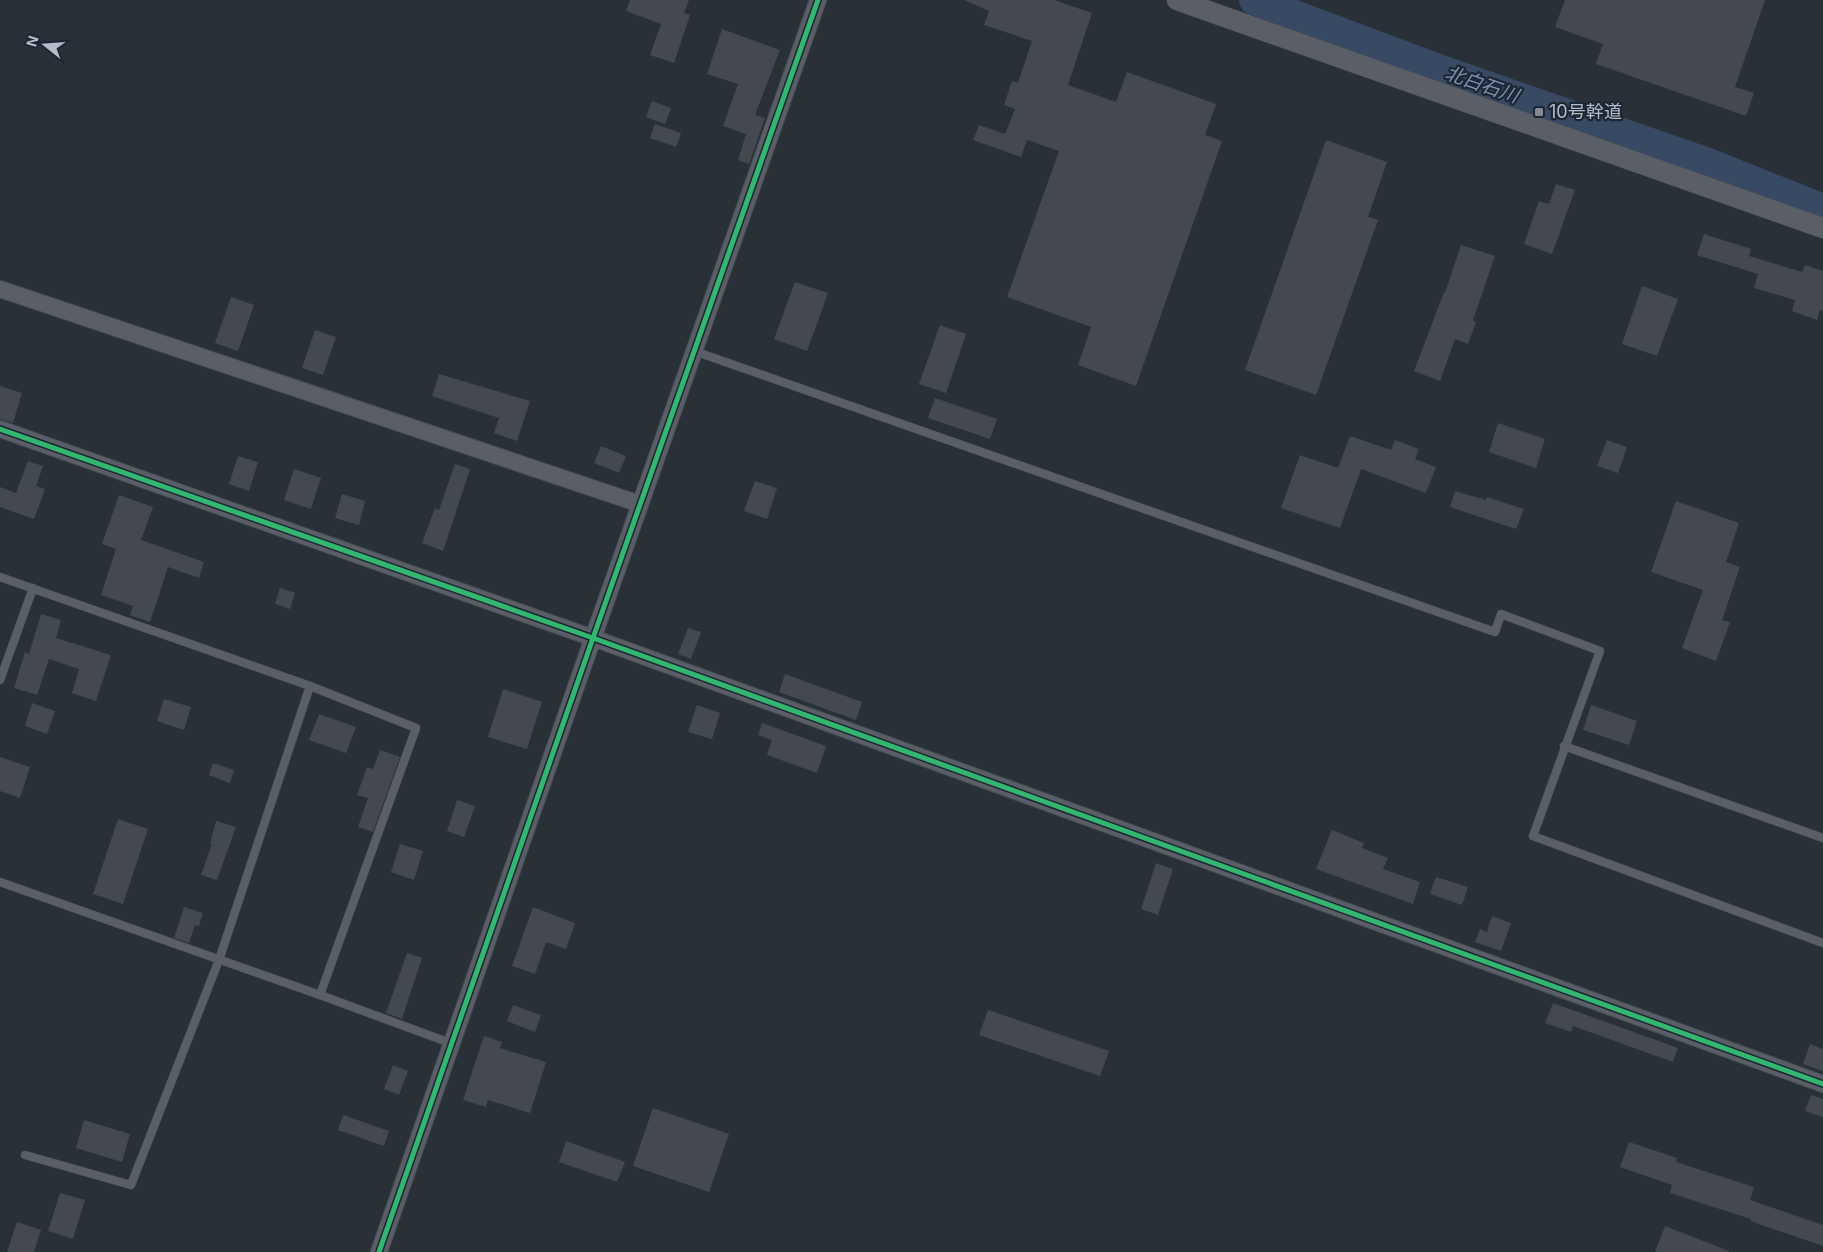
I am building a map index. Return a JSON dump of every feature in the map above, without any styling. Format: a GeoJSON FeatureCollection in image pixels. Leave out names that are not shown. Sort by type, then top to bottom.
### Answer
{"type":"FeatureCollection","features":[{"type":"Feature","properties":{"kind":"street"},"geometry":{"type":"LineString","coordinates":[[379,1252],[453,1044],[592,638],[818,0]]}},
{"type":"Feature","properties":{"kind":"street"},"geometry":{"type":"LineString","coordinates":[[1177,0],[1823,228]]}},
{"type":"Feature","properties":{"kind":"street"},"geometry":{"type":"LineString","coordinates":[[0,289],[640,504]]}},
{"type":"Feature","properties":{"kind":"street"},"geometry":{"type":"LineString","coordinates":[[0,429],[592,638],[1823,1084]]}},
{"type":"Feature","properties":{"kind":"lane"},"geometry":{"type":"LineString","coordinates":[[694,351],[1495,632],[1501,614],[1600,651],[1533,836],[1823,943]]}},
{"type":"Feature","properties":{"kind":"lane"},"geometry":{"type":"LineString","coordinates":[[0,577],[310,686],[416,728],[320,995]]}},
{"type":"Feature","properties":{"kind":"lane"},"geometry":{"type":"LineString","coordinates":[[0,680],[33,588]]}},
{"type":"Feature","properties":{"kind":"lane"},"geometry":{"type":"LineString","coordinates":[[24,1155],[131,1185],[219,960],[310,686]]}},
{"type":"Feature","properties":{"kind":"lane"},"geometry":{"type":"LineString","coordinates":[[1564,746],[1823,838]]}},
{"type":"Feature","properties":{"kind":"lane"},"geometry":{"type":"LineString","coordinates":[[0,882],[453,1044]]}},
{"type":"Feature","properties":{"kind":"building"},"geometry":{"type":"Polygon","coordinates":[[[630,0],[689,0],[684,13],[690,15],[674,63],[650,55],[661,24],[626,11],[630,0]]]}},
{"type":"Feature","properties":{"kind":"building"},"geometry":{"type":"Polygon","coordinates":[[[964,0],[1054,0],[1092,13],[1068,85],[1116,102],[1127,72],[1216,104],[1205,135],[1222,141],[1136,386],[1078,365],[1091,327],[1007,297],[1059,151],[1027,140],[1021,157],[973,140],[979,125],[1005,134],[1015,109],[1004,105],[1012,81],[1018,83],[1032,41],[984,25],[989,11],[964,0]]]}},
{"type":"Feature","properties":{"kind":"building"},"geometry":{"type":"Polygon","coordinates":[[[1565,0],[1765,0],[1735,87],[1754,93],[1746,116],[1596,64],[1603,44],[1555,27],[1565,0]]]}},
{"type":"Feature","properties":{"kind":"building"},"geometry":{"type":"Polygon","coordinates":[[[722,29],[780,50],[755,115],[765,118],[749,164],[738,160],[746,134],[723,126],[738,84],[707,74],[722,29]]]}},
{"type":"Feature","properties":{"kind":"building"},"geometry":{"type":"Polygon","coordinates":[[[652,101],[671,108],[665,124],[646,117],[652,101]]]}},
{"type":"Feature","properties":{"kind":"building"},"geometry":{"type":"Polygon","coordinates":[[[655,124],[681,133],[676,147],[650,138],[655,124]]]}},
{"type":"Feature","properties":{"kind":"building"},"geometry":{"type":"Polygon","coordinates":[[[1326,140],[1387,162],[1368,217],[1378,220],[1316,395],[1245,370],[1326,140]]]}},
{"type":"Feature","properties":{"kind":"building"},"geometry":{"type":"Polygon","coordinates":[[[1556,184],[1575,190],[1552,254],[1524,244],[1539,201],[1549,204],[1556,184]]]}},
{"type":"Feature","properties":{"kind":"building"},"geometry":{"type":"Polygon","coordinates":[[[1704,234],[1751,249],[1749,256],[1802,272],[1805,265],[1823,271],[1823,311],[1820,310],[1817,320],[1792,311],[1795,300],[1754,288],[1758,274],[1697,255],[1704,234]]]}},
{"type":"Feature","properties":{"kind":"building"},"geometry":{"type":"Polygon","coordinates":[[[1461,245],[1495,256],[1473,320],[1476,322],[1468,344],[1455,339],[1440,381],[1414,371],[1445,293],[1461,245]]]}},
{"type":"Feature","properties":{"kind":"building"},"geometry":{"type":"Polygon","coordinates":[[[795,282],[828,293],[807,351],[774,339],[795,282]]]}},
{"type":"Feature","properties":{"kind":"building"},"geometry":{"type":"Polygon","coordinates":[[[1642,286],[1678,299],[1657,356],[1622,344],[1642,286]]]}},
{"type":"Feature","properties":{"kind":"building"},"geometry":{"type":"Polygon","coordinates":[[[231,297],[254,305],[238,351],[215,343],[231,297]]]}},
{"type":"Feature","properties":{"kind":"building"},"geometry":{"type":"Polygon","coordinates":[[[940,325],[966,334],[946,393],[919,384],[940,325]]]}},
{"type":"Feature","properties":{"kind":"building"},"geometry":{"type":"Polygon","coordinates":[[[315,330],[336,337],[323,375],[302,368],[315,330]]]}},
{"type":"Feature","properties":{"kind":"building"},"geometry":{"type":"Polygon","coordinates":[[[439,374],[530,401],[517,441],[494,433],[499,418],[432,396],[439,374]]]}},
{"type":"Feature","properties":{"kind":"building"},"geometry":{"type":"Polygon","coordinates":[[[0,386],[22,393],[13,423],[0,419],[0,386]]]}},
{"type":"Feature","properties":{"kind":"building"},"geometry":{"type":"Polygon","coordinates":[[[935,398],[997,419],[990,439],[928,418],[935,398]]]}},
{"type":"Feature","properties":{"kind":"building"},"geometry":{"type":"Polygon","coordinates":[[[1498,423],[1545,439],[1536,468],[1489,452],[1498,423]]]}},
{"type":"Feature","properties":{"kind":"building"},"geometry":{"type":"Polygon","coordinates":[[[1350,436],[1391,450],[1395,440],[1419,449],[1415,459],[1436,467],[1426,493],[1361,469],[1340,528],[1281,508],[1300,455],[1338,468],[1350,436]]]}},
{"type":"Feature","properties":{"kind":"building"},"geometry":{"type":"Polygon","coordinates":[[[1607,440],[1627,447],[1618,473],[1597,466],[1607,440]]]}},
{"type":"Feature","properties":{"kind":"building"},"geometry":{"type":"Polygon","coordinates":[[[601,446],[626,456],[619,473],[594,463],[601,446]]]}},
{"type":"Feature","properties":{"kind":"building"},"geometry":{"type":"Polygon","coordinates":[[[238,456],[258,462],[249,491],[229,484],[238,456]]]}},
{"type":"Feature","properties":{"kind":"building"},"geometry":{"type":"Polygon","coordinates":[[[28,461],[43,466],[36,486],[45,489],[34,519],[0,507],[0,487],[16,493],[28,461]]]}},
{"type":"Feature","properties":{"kind":"building"},"geometry":{"type":"Polygon","coordinates":[[[455,464],[470,469],[443,551],[422,543],[435,508],[439,510],[455,464]]]}},
{"type":"Feature","properties":{"kind":"building"},"geometry":{"type":"Polygon","coordinates":[[[294,469],[321,478],[311,509],[284,500],[294,469]]]}},
{"type":"Feature","properties":{"kind":"building"},"geometry":{"type":"Polygon","coordinates":[[[755,481],[777,488],[767,519],[744,511],[755,481]]]}},
{"type":"Feature","properties":{"kind":"building"},"geometry":{"type":"Polygon","coordinates":[[[1455,491],[1486,500],[1487,497],[1524,509],[1516,529],[1450,507],[1455,491]]]}},
{"type":"Feature","properties":{"kind":"building"},"geometry":{"type":"Polygon","coordinates":[[[342,494],[365,501],[359,525],[335,518],[342,494]]]}},
{"type":"Feature","properties":{"kind":"building"},"geometry":{"type":"Polygon","coordinates":[[[119,495],[153,507],[141,540],[204,562],[199,578],[168,567],[150,622],[130,615],[133,606],[101,595],[116,549],[102,544],[119,495]]]}},
{"type":"Feature","properties":{"kind":"building"},"geometry":{"type":"Polygon","coordinates":[[[1676,501],[1739,523],[1726,562],[1740,567],[1722,620],[1730,622],[1716,661],[1682,648],[1703,590],[1651,572],[1676,501]]]}},
{"type":"Feature","properties":{"kind":"building"},"geometry":{"type":"Polygon","coordinates":[[[280,588],[295,593],[290,609],[275,604],[280,588]]]}},
{"type":"Feature","properties":{"kind":"building"},"geometry":{"type":"Polygon","coordinates":[[[41,614],[61,620],[56,638],[111,655],[96,701],[72,693],[79,669],[49,659],[37,695],[14,688],[25,652],[29,654],[41,614]]]}},
{"type":"Feature","properties":{"kind":"building"},"geometry":{"type":"Polygon","coordinates":[[[688,628],[701,632],[691,659],[678,654],[688,628]]]}},
{"type":"Feature","properties":{"kind":"building"},"geometry":{"type":"Polygon","coordinates":[[[785,674],[862,702],[856,720],[779,692],[785,674]]]}},
{"type":"Feature","properties":{"kind":"building"},"geometry":{"type":"Polygon","coordinates":[[[503,689],[542,702],[527,749],[488,737],[503,689]]]}},
{"type":"Feature","properties":{"kind":"building"},"geometry":{"type":"Polygon","coordinates":[[[164,699],[191,707],[184,730],[157,721],[164,699]]]}},
{"type":"Feature","properties":{"kind":"building"},"geometry":{"type":"Polygon","coordinates":[[[32,703],[55,711],[47,734],[25,726],[32,703]]]}},
{"type":"Feature","properties":{"kind":"building"},"geometry":{"type":"Polygon","coordinates":[[[697,705],[720,713],[712,739],[688,732],[697,705]]]}},
{"type":"Feature","properties":{"kind":"building"},"geometry":{"type":"Polygon","coordinates":[[[1591,705],[1637,721],[1629,745],[1583,730],[1591,705]]]}},
{"type":"Feature","properties":{"kind":"building"},"geometry":{"type":"Polygon","coordinates":[[[319,714],[356,727],[346,753],[309,740],[319,714]]]}},
{"type":"Feature","properties":{"kind":"building"},"geometry":{"type":"Polygon","coordinates":[[[762,723],[826,746],[817,773],[767,755],[772,740],[758,735],[762,723]]]}},
{"type":"Feature","properties":{"kind":"building"},"geometry":{"type":"Polygon","coordinates":[[[380,750],[400,757],[373,832],[358,827],[368,798],[357,795],[367,767],[373,769],[380,750]]]}},
{"type":"Feature","properties":{"kind":"building"},"geometry":{"type":"Polygon","coordinates":[[[0,757],[30,767],[20,798],[0,791],[0,757]]]}},
{"type":"Feature","properties":{"kind":"building"},"geometry":{"type":"Polygon","coordinates":[[[213,763],[234,770],[230,783],[209,775],[213,763]]]}},
{"type":"Feature","properties":{"kind":"building"},"geometry":{"type":"Polygon","coordinates":[[[457,800],[475,806],[464,837],[447,831],[457,800]]]}},
{"type":"Feature","properties":{"kind":"building"},"geometry":{"type":"Polygon","coordinates":[[[118,819],[148,829],[123,904],[93,894],[118,819]]]}},
{"type":"Feature","properties":{"kind":"building"},"geometry":{"type":"Polygon","coordinates":[[[216,821],[236,827],[217,880],[201,875],[212,844],[210,844],[216,821]]]}},
{"type":"Feature","properties":{"kind":"building"},"geometry":{"type":"Polygon","coordinates":[[[1332,830],[1364,843],[1362,848],[1388,858],[1383,869],[1420,882],[1413,904],[1316,869],[1332,830]]]}},
{"type":"Feature","properties":{"kind":"building"},"geometry":{"type":"Polygon","coordinates":[[[400,844],[423,851],[414,880],[391,872],[400,844]]]}},
{"type":"Feature","properties":{"kind":"building"},"geometry":{"type":"Polygon","coordinates":[[[1156,863],[1173,869],[1158,915],[1141,909],[1156,863]]]}},
{"type":"Feature","properties":{"kind":"building"},"geometry":{"type":"Polygon","coordinates":[[[1436,877],[1468,887],[1462,905],[1430,894],[1436,877]]]}},
{"type":"Feature","properties":{"kind":"building"},"geometry":{"type":"Polygon","coordinates":[[[184,907],[203,913],[199,926],[195,925],[189,943],[174,938],[184,907]]]}},
{"type":"Feature","properties":{"kind":"building"},"geometry":{"type":"Polygon","coordinates":[[[533,907],[575,923],[566,949],[546,942],[535,974],[512,966],[533,907]]]}},
{"type":"Feature","properties":{"kind":"building"},"geometry":{"type":"Polygon","coordinates":[[[1492,916],[1511,923],[1501,951],[1475,942],[1480,929],[1487,932],[1492,916]]]}},
{"type":"Feature","properties":{"kind":"building"},"geometry":{"type":"Polygon","coordinates":[[[407,953],[422,958],[402,1019],[386,1013],[407,953]]]}},
{"type":"Feature","properties":{"kind":"building"},"geometry":{"type":"Polygon","coordinates":[[[1553,1003],[1678,1048],[1673,1062],[1573,1026],[1571,1032],[1545,1023],[1553,1003]]]}},
{"type":"Feature","properties":{"kind":"building"},"geometry":{"type":"Polygon","coordinates":[[[513,1005],[541,1015],[535,1032],[507,1021],[513,1005]]]}},
{"type":"Feature","properties":{"kind":"building"},"geometry":{"type":"Polygon","coordinates":[[[988,1010],[1109,1051],[1100,1076],[979,1035],[988,1010]]]}},
{"type":"Feature","properties":{"kind":"building"},"geometry":{"type":"Polygon","coordinates":[[[484,1036],[502,1042],[500,1048],[546,1062],[530,1113],[488,1100],[486,1107],[463,1100],[484,1036]]]}},
{"type":"Feature","properties":{"kind":"building"},"geometry":{"type":"Polygon","coordinates":[[[1810,1044],[1823,1049],[1823,1071],[1803,1064],[1810,1044]]]}},
{"type":"Feature","properties":{"kind":"building"},"geometry":{"type":"Polygon","coordinates":[[[393,1065],[408,1071],[399,1095],[384,1089],[393,1065]]]}},
{"type":"Feature","properties":{"kind":"building"},"geometry":{"type":"Polygon","coordinates":[[[1811,1095],[1823,1099],[1823,1117],[1805,1111],[1811,1095]]]}},
{"type":"Feature","properties":{"kind":"building"},"geometry":{"type":"Polygon","coordinates":[[[653,1108],[729,1134],[709,1192],[633,1166],[653,1108]]]}},
{"type":"Feature","properties":{"kind":"building"},"geometry":{"type":"Polygon","coordinates":[[[343,1115],[389,1131],[384,1146],[338,1130],[343,1115]]]}},
{"type":"Feature","properties":{"kind":"building"},"geometry":{"type":"Polygon","coordinates":[[[84,1120],[130,1134],[122,1162],[76,1148],[84,1120]]]}},
{"type":"Feature","properties":{"kind":"building"},"geometry":{"type":"Polygon","coordinates":[[[566,1141],[625,1162],[617,1182],[559,1162],[566,1141]]]}},
{"type":"Feature","properties":{"kind":"building"},"geometry":{"type":"Polygon","coordinates":[[[1629,1142],[1677,1158],[1676,1162],[1754,1187],[1750,1200],[1823,1225],[1823,1246],[1750,1221],[1751,1219],[1670,1193],[1672,1185],[1620,1167],[1629,1142]]]}},
{"type":"Feature","properties":{"kind":"building"},"geometry":{"type":"Polygon","coordinates":[[[60,1193],[85,1200],[73,1239],[48,1231],[60,1193]]]}},
{"type":"Feature","properties":{"kind":"building"},"geometry":{"type":"Polygon","coordinates":[[[17,1222],[41,1230],[34,1252],[7,1252],[17,1222]]]}},
{"type":"Feature","properties":{"kind":"building"},"geometry":{"type":"Polygon","coordinates":[[[1665,1226],[1729,1251],[1729,1252],[1655,1252],[1665,1226]]]}},
{"type":"Feature","properties":{"kind":"waterway","name":"北白石川"},"geometry":{"type":"LineString","coordinates":[[1254,0],[1441,70],[1708,163],[1823,209]]}},
{"type":"Feature","properties":{"kind":"cycle path"},"geometry":{"type":"LineString","coordinates":[[379,1252],[818,0]]}},
{"type":"Feature","properties":{"kind":"cycle path"},"geometry":{"type":"LineString","coordinates":[[0,429],[593,638],[1823,1084]]}},
{"type":"Feature","properties":{"kind":"place","name":"10号幹道"},"geometry":{"type":"Point","coordinates":[1539,112]}}]}
